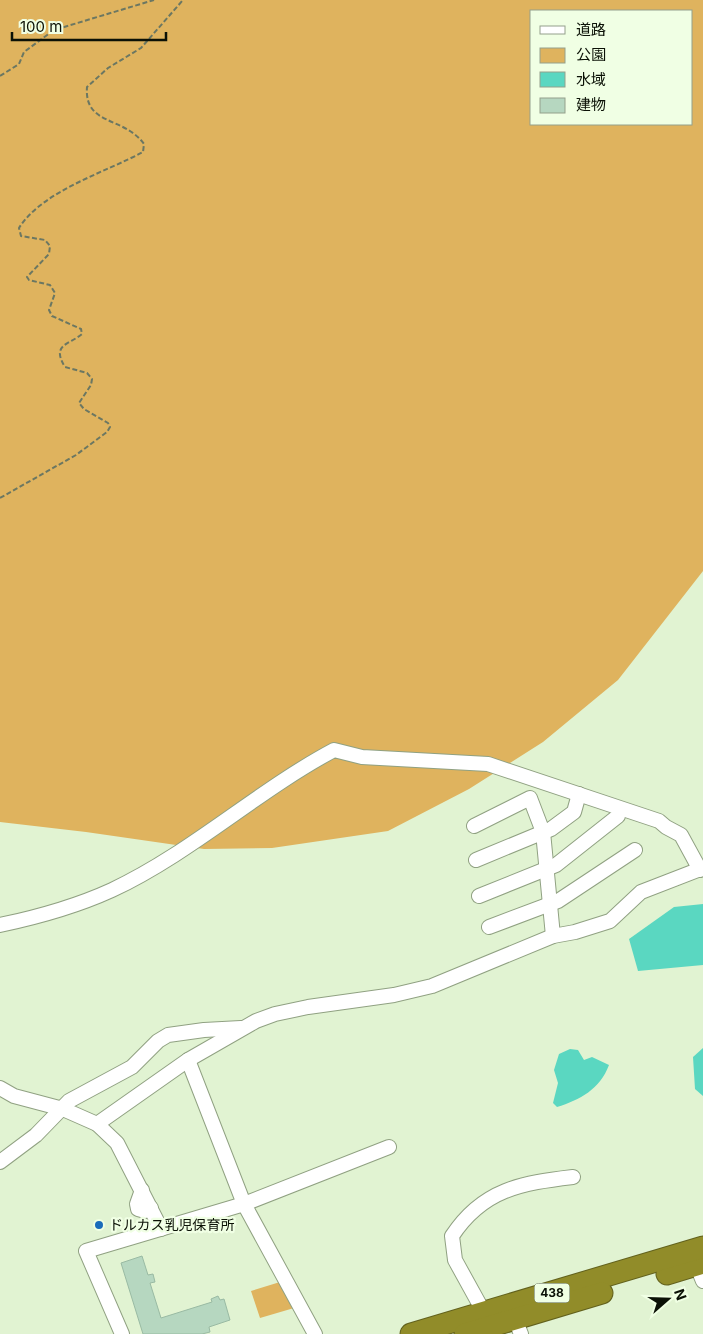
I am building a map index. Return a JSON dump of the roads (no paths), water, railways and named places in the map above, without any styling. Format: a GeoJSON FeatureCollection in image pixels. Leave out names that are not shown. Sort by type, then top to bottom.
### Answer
{"type":"FeatureCollection","features":[{"type":"Feature","properties":{"kind":"highway","name":"438"},"geometry":{"type":"LineString","coordinates":[[412,1334],[488,1320],[516,1320],[699,1262]]}},
{"type":"Feature","properties":{"kind":"highway","name":"438"},"geometry":{"type":"LineString","coordinates":[[465,1334],[488,1320]]}},
{"type":"Feature","properties":{"kind":"street"},"geometry":{"type":"LineString","coordinates":[[0,925],[39,916],[124,884],[192,843],[296,770],[334,750],[362,757],[488,764],[659,821],[681,835],[701,869],[660,883],[641,892],[610,921],[575,932],[552,936],[432,986],[394,995],[275,1014],[242,1028],[188,1060],[96,1124]]}},
{"type":"Feature","properties":{"kind":"street"},"geometry":{"type":"LineString","coordinates":[[476,860],[543,832],[574,812],[579,794]]}},
{"type":"Feature","properties":{"kind":"street"},"geometry":{"type":"LineString","coordinates":[[474,826],[530,798],[543,832],[552,936]]}},
{"type":"Feature","properties":{"kind":"street"},"geometry":{"type":"LineString","coordinates":[[479,896],[556,864],[618,816]]}},
{"type":"Feature","properties":{"kind":"street"},"geometry":{"type":"LineString","coordinates":[[489,927],[558,901],[635,850]]}},
{"type":"Feature","properties":{"kind":"street"},"geometry":{"type":"LineString","coordinates":[[0,1162],[36,1135],[69,1101],[132,1067],[158,1041],[168,1035],[232,1027],[242,1028]]}},
{"type":"Feature","properties":{"kind":"street"},"geometry":{"type":"LineString","coordinates":[[188,1060],[244,1204],[315,1334]]}},
{"type":"Feature","properties":{"kind":"street"},"geometry":{"type":"LineString","coordinates":[[0,1088],[14,1096],[63,1108],[96,1124],[117,1143],[161,1229]]}},
{"type":"Feature","properties":{"kind":"street"},"geometry":{"type":"LineString","coordinates":[[122,1334],[86,1250],[244,1204],[389,1146]]}},
{"type":"Feature","properties":{"kind":"street"},"geometry":{"type":"LineString","coordinates":[[488,1320],[455,1260],[452,1236],[470,1212],[484,1201],[510,1188],[573,1177]]}},
{"type":"Feature","properties":{"kind":"water"},"geometry":{"type":"Polygon","coordinates":[[[703,904],[703,965],[638,971],[629,939],[674,907],[703,904]]]}},
{"type":"Feature","properties":{"kind":"water"},"geometry":{"type":"Polygon","coordinates":[[[703,1048],[703,1096],[695,1089],[693,1057],[703,1048]]]}},
{"type":"Feature","properties":{"kind":"water"},"geometry":{"type":"Polygon","coordinates":[[[570,1049],[578,1050],[584,1060],[592,1057],[609,1065],[595,1087],[574,1101],[557,1107],[553,1103],[558,1083],[554,1070],[559,1054],[570,1049]]]}},
{"type":"Feature","properties":{"kind":"place","name":"ドルカス乳児保育所"},"geometry":{"type":"Point","coordinates":[99,1225]}}]}
